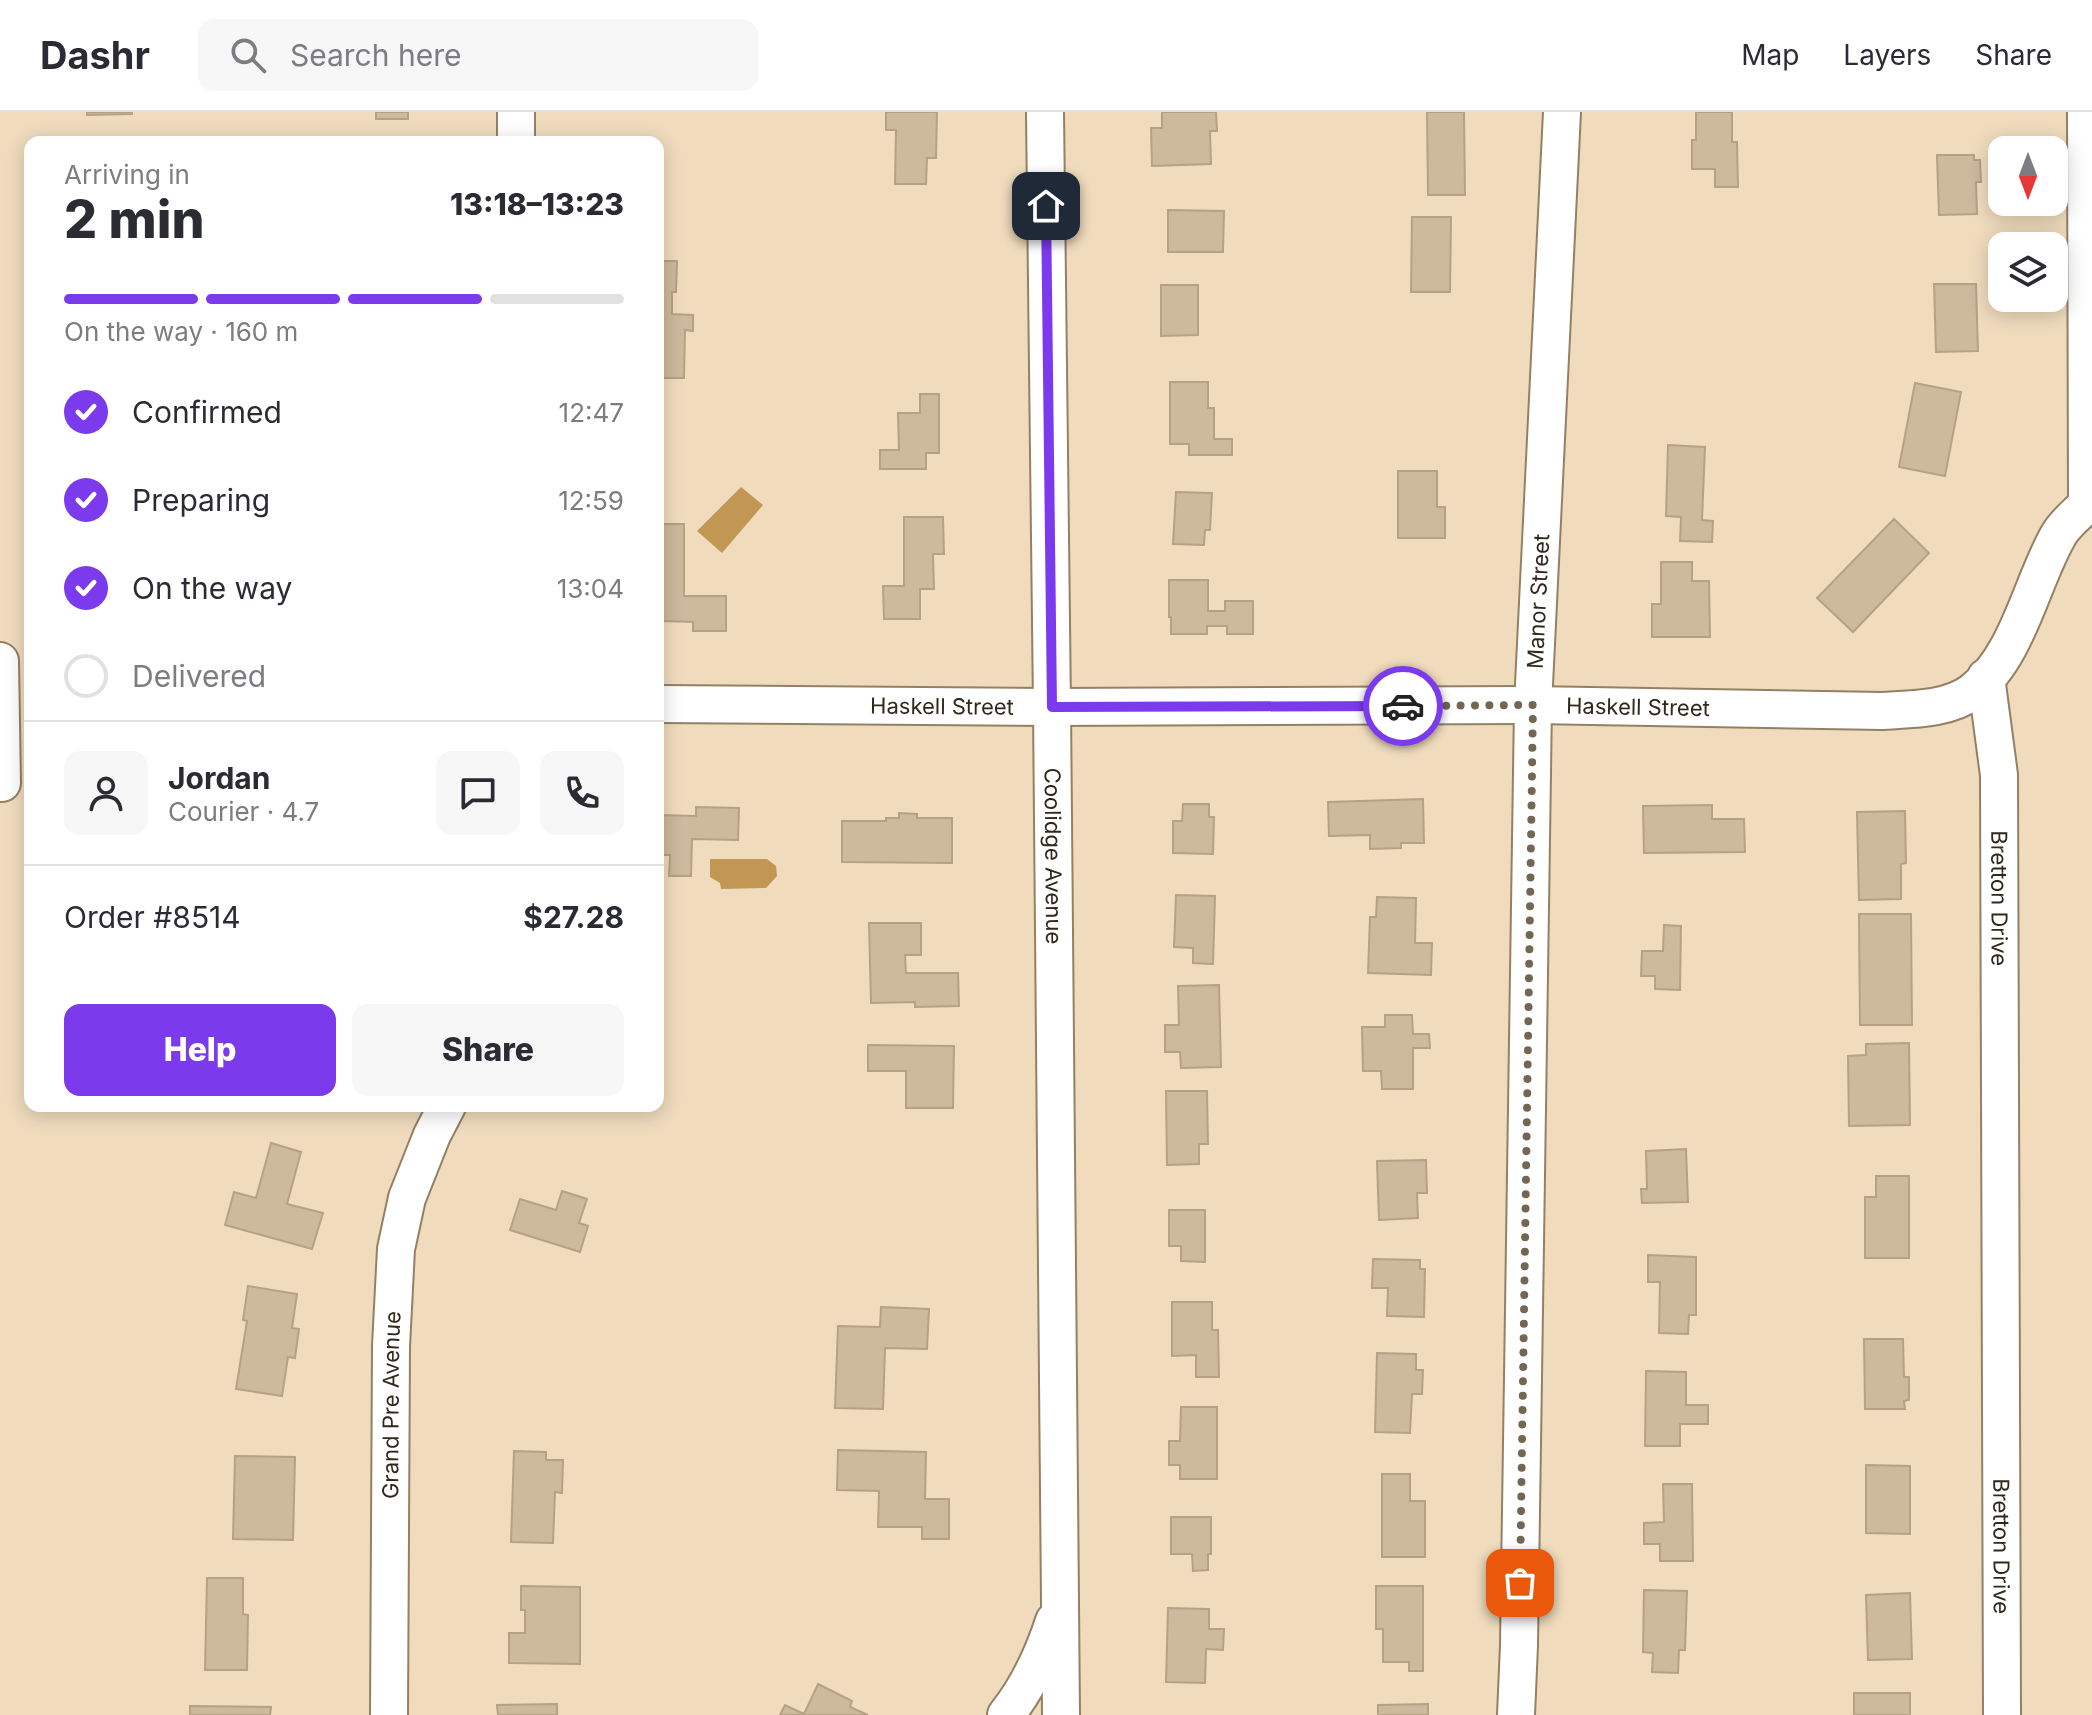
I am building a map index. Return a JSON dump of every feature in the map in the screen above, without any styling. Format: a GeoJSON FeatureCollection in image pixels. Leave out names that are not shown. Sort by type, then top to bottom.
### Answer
{"type":"FeatureCollection","features":[{"type":"Feature","properties":{"kind":"street"},"geometry":{"type":"LineString","coordinates":[[516,112],[516,136]]}},
{"type":"Feature","properties":{"kind":"street","name":"Coolidge Avenue"},"geometry":{"type":"LineString","coordinates":[[1045,112],[1061,1715]]}},
{"type":"Feature","properties":{"kind":"street","name":"Manor Street"},"geometry":{"type":"LineString","coordinates":[[1516,1715],[1533,705],[1562,112]]}},
{"type":"Feature","properties":{"kind":"street"},"geometry":{"type":"LineString","coordinates":[[1986,677],[1995,668],[2015,634],[2058,533],[2090,503],[2086,112]]}},
{"type":"Feature","properties":{"kind":"street"},"geometry":{"type":"LineString","coordinates":[[0,661],[1,785]]}},
{"type":"Feature","properties":{"kind":"street","name":"Haskell Street"},"geometry":{"type":"LineString","coordinates":[[664,704],[1052,707],[1533,705],[1882,711],[1944,704],[1971,692],[1986,677]]}},
{"type":"Feature","properties":{"kind":"street","name":"Bretton Drive"},"geometry":{"type":"LineString","coordinates":[[1986,677],[1999,775],[2002,1715]]}},
{"type":"Feature","properties":{"kind":"street"},"geometry":{"type":"LineString","coordinates":[[1,785],[24,762]]}},
{"type":"Feature","properties":{"kind":"street","name":"Grand Pre Avenue"},"geometry":{"type":"LineString","coordinates":[[389,1715],[391,1346],[396,1249],[407,1198],[444,1112]]}},
{"type":"Feature","properties":{"kind":"street"},"geometry":{"type":"LineString","coordinates":[[1006,1715],[1028,1684],[1044,1653],[1061,1601]]}},
{"type":"Feature","properties":{"kind":"shaded area"},"geometry":{"type":"Polygon","coordinates":[[[741,487],[763,505],[722,553],[697,531],[741,487]]]}},
{"type":"Feature","properties":{"kind":"shaded area"},"geometry":{"type":"Polygon","coordinates":[[[710,859],[767,859],[776,866],[777,876],[766,888],[721,889],[720,883],[710,877],[710,859]]]}},
{"type":"Feature","properties":{"kind":"building"},"geometry":{"type":"Polygon","coordinates":[[[87,112],[132,112],[132,114],[87,115],[87,112]]]}},
{"type":"Feature","properties":{"kind":"building"},"geometry":{"type":"Polygon","coordinates":[[[376,112],[408,112],[408,119],[376,119],[376,112]]]}},
{"type":"Feature","properties":{"kind":"building"},"geometry":{"type":"Polygon","coordinates":[[[886,112],[937,112],[936,158],[927,158],[926,184],[895,184],[896,130],[886,130],[886,112]]]}},
{"type":"Feature","properties":{"kind":"building"},"geometry":{"type":"Polygon","coordinates":[[[1162,112],[1216,112],[1217,131],[1210,131],[1211,164],[1152,166],[1151,128],[1162,128],[1162,112]]]}},
{"type":"Feature","properties":{"kind":"building"},"geometry":{"type":"Polygon","coordinates":[[[1427,112],[1464,112],[1465,195],[1428,195],[1427,112]]]}},
{"type":"Feature","properties":{"kind":"building"},"geometry":{"type":"Polygon","coordinates":[[[1696,112],[1732,112],[1732,142],[1737,142],[1738,187],[1715,187],[1715,169],[1692,169],[1696,112]]]}},
{"type":"Feature","properties":{"kind":"building"},"geometry":{"type":"Polygon","coordinates":[[[1937,155],[1974,155],[1974,160],[1980,160],[1981,182],[1976,182],[1977,214],[1939,215],[1937,155]]]}},
{"type":"Feature","properties":{"kind":"building"},"geometry":{"type":"Polygon","coordinates":[[[1168,210],[1224,211],[1223,252],[1168,252],[1168,210]]]}},
{"type":"Feature","properties":{"kind":"building"},"geometry":{"type":"Polygon","coordinates":[[[1412,217],[1451,217],[1450,292],[1411,292],[1412,217]]]}},
{"type":"Feature","properties":{"kind":"building"},"geometry":{"type":"Polygon","coordinates":[[[664,261],[677,261],[672,314],[693,315],[693,331],[685,330],[684,378],[664,378],[664,261]]]}},
{"type":"Feature","properties":{"kind":"building"},"geometry":{"type":"Polygon","coordinates":[[[1934,284],[1976,284],[1978,351],[1936,352],[1934,284]]]}},
{"type":"Feature","properties":{"kind":"building"},"geometry":{"type":"Polygon","coordinates":[[[1161,285],[1198,285],[1198,335],[1161,336],[1161,285]]]}},
{"type":"Feature","properties":{"kind":"building"},"geometry":{"type":"Polygon","coordinates":[[[1170,382],[1208,382],[1208,408],[1214,408],[1214,439],[1232,439],[1232,455],[1189,455],[1189,444],[1170,444],[1170,382]]]}},
{"type":"Feature","properties":{"kind":"building"},"geometry":{"type":"Polygon","coordinates":[[[1915,383],[1961,392],[1945,476],[1899,467],[1915,383]]]}},
{"type":"Feature","properties":{"kind":"building"},"geometry":{"type":"Polygon","coordinates":[[[920,394],[939,394],[939,453],[926,453],[926,469],[880,469],[880,450],[899,450],[898,413],[920,413],[920,394]]]}},
{"type":"Feature","properties":{"kind":"building"},"geometry":{"type":"Polygon","coordinates":[[[1668,445],[1705,447],[1702,520],[1713,521],[1712,542],[1680,541],[1681,517],[1666,516],[1668,445]]]}},
{"type":"Feature","properties":{"kind":"building"},"geometry":{"type":"Polygon","coordinates":[[[1398,471],[1437,471],[1437,507],[1445,507],[1445,538],[1398,538],[1398,471]]]}},
{"type":"Feature","properties":{"kind":"building"},"geometry":{"type":"Polygon","coordinates":[[[1176,492],[1212,493],[1210,530],[1205,530],[1204,545],[1173,544],[1176,492]]]}},
{"type":"Feature","properties":{"kind":"building"},"geometry":{"type":"Polygon","coordinates":[[[904,517],[943,517],[944,554],[933,554],[934,589],[920,589],[920,619],[884,619],[883,586],[904,586],[904,517]]]}},
{"type":"Feature","properties":{"kind":"building"},"geometry":{"type":"Polygon","coordinates":[[[1894,519],[1929,553],[1853,632],[1817,598],[1894,519]]]}},
{"type":"Feature","properties":{"kind":"building"},"geometry":{"type":"Polygon","coordinates":[[[664,524],[684,524],[684,596],[726,596],[726,631],[693,631],[693,622],[664,621],[664,524]]]}},
{"type":"Feature","properties":{"kind":"building"},"geometry":{"type":"Polygon","coordinates":[[[1661,562],[1692,562],[1692,581],[1709,581],[1710,637],[1652,637],[1652,604],[1661,604],[1661,562]]]}},
{"type":"Feature","properties":{"kind":"building"},"geometry":{"type":"Polygon","coordinates":[[[1169,580],[1208,580],[1208,611],[1225,611],[1225,601],[1253,601],[1253,634],[1227,634],[1227,626],[1207,626],[1207,634],[1171,634],[1169,580]]]}},
{"type":"Feature","properties":{"kind":"building"},"geometry":{"type":"Polygon","coordinates":[[[1423,799],[1424,843],[1401,843],[1401,848],[1370,849],[1370,835],[1329,836],[1328,802],[1423,799]]]}},
{"type":"Feature","properties":{"kind":"building"},"geometry":{"type":"Polygon","coordinates":[[[1183,804],[1209,804],[1209,817],[1214,817],[1213,854],[1173,853],[1173,821],[1182,821],[1183,804]]]}},
{"type":"Feature","properties":{"kind":"building"},"geometry":{"type":"Polygon","coordinates":[[[1712,805],[1712,819],[1744,819],[1745,852],[1644,853],[1643,806],[1712,805]]]}},
{"type":"Feature","properties":{"kind":"building"},"geometry":{"type":"Polygon","coordinates":[[[696,807],[739,808],[738,840],[692,839],[691,876],[669,876],[670,855],[664,855],[664,815],[696,816],[696,807]]]}},
{"type":"Feature","properties":{"kind":"building"},"geometry":{"type":"Polygon","coordinates":[[[1905,811],[1906,863],[1901,864],[1901,899],[1859,900],[1857,812],[1905,811]]]}},
{"type":"Feature","properties":{"kind":"building"},"geometry":{"type":"Polygon","coordinates":[[[899,813],[917,814],[917,818],[952,818],[952,863],[842,862],[842,821],[886,821],[886,818],[899,818],[899,813]]]}},
{"type":"Feature","properties":{"kind":"building"},"geometry":{"type":"Polygon","coordinates":[[[1176,895],[1215,896],[1213,964],[1193,963],[1193,948],[1174,947],[1176,895]]]}},
{"type":"Feature","properties":{"kind":"building"},"geometry":{"type":"Polygon","coordinates":[[[1377,897],[1416,898],[1415,943],[1432,943],[1431,975],[1368,973],[1370,917],[1376,917],[1377,897]]]}},
{"type":"Feature","properties":{"kind":"building"},"geometry":{"type":"Polygon","coordinates":[[[1859,914],[1911,914],[1912,1025],[1860,1025],[1859,914]]]}},
{"type":"Feature","properties":{"kind":"building"},"geometry":{"type":"Polygon","coordinates":[[[869,923],[921,923],[921,955],[905,955],[906,973],[958,973],[959,1006],[915,1007],[915,1002],[871,1003],[869,923]]]}},
{"type":"Feature","properties":{"kind":"building"},"geometry":{"type":"Polygon","coordinates":[[[1664,925],[1681,926],[1680,990],[1655,989],[1655,976],[1641,976],[1642,951],[1663,951],[1664,925]]]}},
{"type":"Feature","properties":{"kind":"building"},"geometry":{"type":"Polygon","coordinates":[[[1219,985],[1221,1067],[1181,1068],[1180,1052],[1165,1052],[1165,1025],[1179,1025],[1178,986],[1219,985]]]}},
{"type":"Feature","properties":{"kind":"building"},"geometry":{"type":"Polygon","coordinates":[[[1385,1015],[1412,1015],[1413,1034],[1429,1034],[1430,1048],[1413,1048],[1413,1089],[1382,1089],[1381,1071],[1363,1071],[1362,1027],[1385,1027],[1385,1015]]]}},
{"type":"Feature","properties":{"kind":"building"},"geometry":{"type":"Polygon","coordinates":[[[1909,1043],[1910,1125],[1849,1126],[1848,1056],[1866,1055],[1866,1044],[1909,1043]]]}},
{"type":"Feature","properties":{"kind":"building"},"geometry":{"type":"Polygon","coordinates":[[[868,1045],[954,1046],[953,1108],[906,1108],[906,1071],[868,1071],[868,1045]]]}},
{"type":"Feature","properties":{"kind":"building"},"geometry":{"type":"Polygon","coordinates":[[[1166,1091],[1207,1091],[1208,1144],[1199,1144],[1199,1164],[1167,1165],[1166,1091]]]}},
{"type":"Feature","properties":{"kind":"building"},"geometry":{"type":"Polygon","coordinates":[[[271,1143],[301,1152],[287,1204],[323,1213],[312,1249],[225,1225],[234,1192],[256,1198],[271,1143]]]}},
{"type":"Feature","properties":{"kind":"building"},"geometry":{"type":"Polygon","coordinates":[[[1686,1149],[1688,1202],[1642,1203],[1641,1189],[1647,1189],[1646,1151],[1686,1149]]]}},
{"type":"Feature","properties":{"kind":"building"},"geometry":{"type":"Polygon","coordinates":[[[1426,1160],[1427,1193],[1417,1193],[1418,1218],[1379,1220],[1377,1161],[1426,1160]]]}},
{"type":"Feature","properties":{"kind":"building"},"geometry":{"type":"Polygon","coordinates":[[[1876,1176],[1909,1176],[1909,1258],[1865,1258],[1865,1197],[1876,1197],[1876,1176]]]}},
{"type":"Feature","properties":{"kind":"building"},"geometry":{"type":"Polygon","coordinates":[[[562,1191],[587,1199],[579,1223],[588,1226],[580,1252],[510,1230],[520,1199],[556,1210],[562,1191]]]}},
{"type":"Feature","properties":{"kind":"building"},"geometry":{"type":"Polygon","coordinates":[[[1169,1210],[1205,1210],[1205,1262],[1181,1261],[1181,1246],[1169,1246],[1169,1210]]]}},
{"type":"Feature","properties":{"kind":"building"},"geometry":{"type":"Polygon","coordinates":[[[1648,1255],[1696,1257],[1696,1315],[1689,1315],[1688,1334],[1659,1333],[1660,1282],[1648,1282],[1648,1255]]]}},
{"type":"Feature","properties":{"kind":"building"},"geometry":{"type":"Polygon","coordinates":[[[1373,1259],[1420,1260],[1420,1269],[1425,1269],[1424,1317],[1387,1316],[1388,1288],[1372,1288],[1373,1259]]]}},
{"type":"Feature","properties":{"kind":"building"},"geometry":{"type":"Polygon","coordinates":[[[248,1286],[297,1294],[292,1328],[299,1329],[295,1358],[288,1357],[282,1396],[236,1389],[247,1321],[243,1320],[248,1286]]]}},
{"type":"Feature","properties":{"kind":"building"},"geometry":{"type":"Polygon","coordinates":[[[1172,1302],[1212,1302],[1212,1330],[1218,1330],[1219,1377],[1196,1377],[1196,1355],[1172,1356],[1172,1302]]]}},
{"type":"Feature","properties":{"kind":"building"},"geometry":{"type":"Polygon","coordinates":[[[881,1307],[929,1309],[927,1349],[885,1348],[883,1409],[835,1408],[838,1326],[880,1327],[881,1307]]]}},
{"type":"Feature","properties":{"kind":"building"},"geometry":{"type":"Polygon","coordinates":[[[1864,1339],[1903,1339],[1904,1377],[1909,1377],[1909,1400],[1904,1401],[1905,1409],[1865,1409],[1864,1339]]]}},
{"type":"Feature","properties":{"kind":"building"},"geometry":{"type":"Polygon","coordinates":[[[1377,1353],[1416,1354],[1416,1370],[1423,1370],[1422,1394],[1412,1394],[1410,1433],[1375,1432],[1377,1353]]]}},
{"type":"Feature","properties":{"kind":"building"},"geometry":{"type":"Polygon","coordinates":[[[1646,1371],[1686,1372],[1686,1405],[1708,1405],[1708,1424],[1680,1424],[1680,1446],[1645,1446],[1646,1371]]]}},
{"type":"Feature","properties":{"kind":"building"},"geometry":{"type":"Polygon","coordinates":[[[1181,1407],[1217,1407],[1217,1479],[1180,1479],[1180,1465],[1169,1465],[1169,1441],[1180,1441],[1181,1407]]]}},
{"type":"Feature","properties":{"kind":"building"},"geometry":{"type":"Polygon","coordinates":[[[838,1450],[926,1452],[925,1499],[949,1499],[949,1539],[922,1539],[922,1527],[878,1527],[879,1491],[837,1490],[838,1450]]]}},
{"type":"Feature","properties":{"kind":"building"},"geometry":{"type":"Polygon","coordinates":[[[514,1451],[546,1452],[546,1460],[563,1460],[562,1493],[555,1492],[553,1543],[511,1542],[514,1451]]]}},
{"type":"Feature","properties":{"kind":"building"},"geometry":{"type":"Polygon","coordinates":[[[235,1456],[295,1457],[293,1540],[233,1539],[235,1456]]]}},
{"type":"Feature","properties":{"kind":"building"},"geometry":{"type":"Polygon","coordinates":[[[1866,1465],[1910,1466],[1910,1534],[1866,1533],[1866,1465]]]}},
{"type":"Feature","properties":{"kind":"building"},"geometry":{"type":"Polygon","coordinates":[[[1382,1474],[1410,1474],[1410,1501],[1425,1501],[1425,1557],[1382,1557],[1382,1474]]]}},
{"type":"Feature","properties":{"kind":"building"},"geometry":{"type":"Polygon","coordinates":[[[1663,1484],[1692,1484],[1693,1561],[1660,1561],[1660,1544],[1644,1544],[1644,1523],[1664,1522],[1663,1484]]]}},
{"type":"Feature","properties":{"kind":"building"},"geometry":{"type":"Polygon","coordinates":[[[1171,1517],[1211,1517],[1208,1570],[1193,1571],[1192,1554],[1171,1554],[1171,1517]]]}},
{"type":"Feature","properties":{"kind":"building"},"geometry":{"type":"Polygon","coordinates":[[[207,1578],[243,1578],[243,1614],[248,1615],[247,1670],[205,1670],[207,1578]]]}},
{"type":"Feature","properties":{"kind":"building"},"geometry":{"type":"Polygon","coordinates":[[[521,1586],[580,1587],[580,1664],[509,1663],[509,1633],[525,1633],[521,1586]]]}},
{"type":"Feature","properties":{"kind":"building"},"geometry":{"type":"Polygon","coordinates":[[[1376,1586],[1423,1586],[1423,1671],[1409,1671],[1409,1662],[1383,1662],[1383,1629],[1376,1629],[1376,1586]]]}},
{"type":"Feature","properties":{"kind":"building"},"geometry":{"type":"Polygon","coordinates":[[[1644,1590],[1687,1591],[1685,1650],[1679,1650],[1678,1673],[1652,1672],[1653,1653],[1643,1652],[1644,1590]]]}},
{"type":"Feature","properties":{"kind":"building"},"geometry":{"type":"Polygon","coordinates":[[[1910,1593],[1912,1659],[1868,1660],[1866,1595],[1910,1593]]]}},
{"type":"Feature","properties":{"kind":"building"},"geometry":{"type":"Polygon","coordinates":[[[1168,1608],[1209,1609],[1209,1629],[1224,1629],[1223,1650],[1206,1649],[1205,1683],[1166,1682],[1168,1608]]]}},
{"type":"Feature","properties":{"kind":"building"},"geometry":{"type":"Polygon","coordinates":[[[818,1684],[852,1701],[850,1707],[868,1715],[780,1715],[785,1705],[804,1714],[818,1684]]]}},
{"type":"Feature","properties":{"kind":"building"},"geometry":{"type":"Polygon","coordinates":[[[1854,1693],[1910,1693],[1910,1715],[1854,1715],[1854,1693]]]}},
{"type":"Feature","properties":{"kind":"building"},"geometry":{"type":"Polygon","coordinates":[[[557,1704],[557,1715],[498,1715],[497,1705],[557,1704]]]}},
{"type":"Feature","properties":{"kind":"building"},"geometry":{"type":"Polygon","coordinates":[[[1428,1704],[1428,1715],[1378,1715],[1378,1705],[1428,1704]]]}},
{"type":"Feature","properties":{"kind":"building"},"geometry":{"type":"Polygon","coordinates":[[[190,1706],[271,1707],[270,1715],[190,1715],[190,1706]]]}},
{"type":"Feature","properties":{"kind":"way so far"},"geometry":{"type":"LineString","coordinates":[[1403,706],[1533,705],[1520,1583]]}},
{"type":"Feature","properties":{"kind":"route"},"geometry":{"type":"LineString","coordinates":[[1046,206],[1052,707],[1403,706]]}}]}
